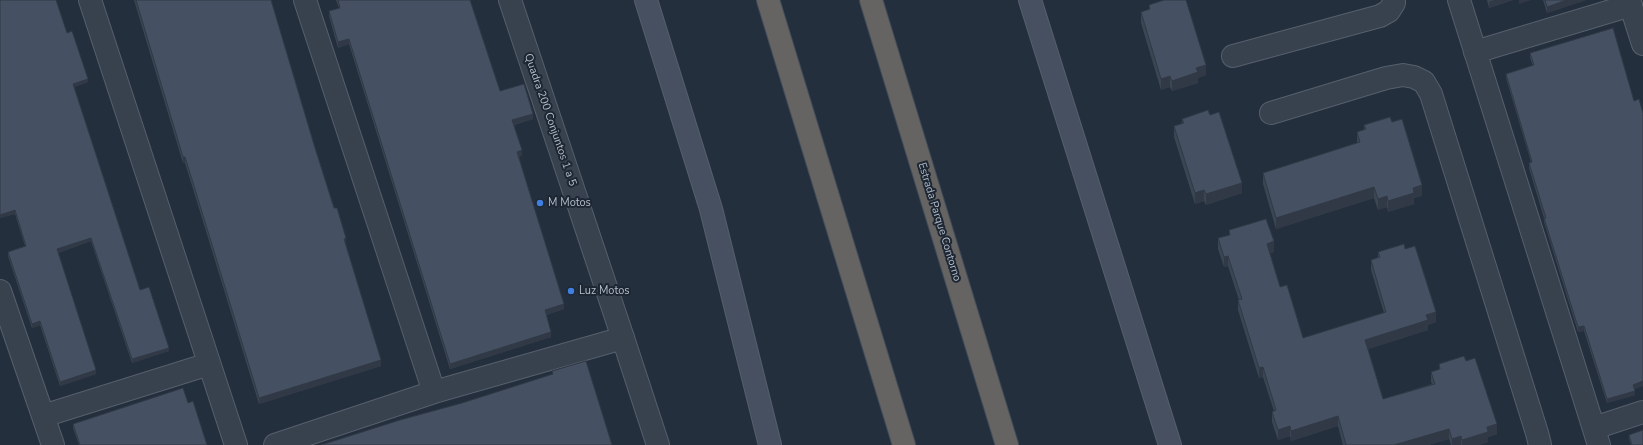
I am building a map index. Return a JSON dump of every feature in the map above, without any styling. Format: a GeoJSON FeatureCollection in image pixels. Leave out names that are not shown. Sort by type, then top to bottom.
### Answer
{"type":"FeatureCollection","features":[{"type":"Feature","properties":{"kind":"highway"},"geometry":{"type":"LineString","coordinates":[[768,0],[904,445]]}},
{"type":"Feature","properties":{"kind":"highway","name":"Estrada Parque Contorno"},"geometry":{"type":"LineString","coordinates":[[870,0],[1006,445]]}},
{"type":"Feature","properties":{"kind":"main road"},"geometry":{"type":"LineString","coordinates":[[646,0],[711,209],[770,445]]}},
{"type":"Feature","properties":{"kind":"main road"},"geometry":{"type":"LineString","coordinates":[[1030,0],[1170,445]]}},
{"type":"Feature","properties":{"kind":"street"},"geometry":{"type":"LineString","coordinates":[[90,0],[236,445]]}},
{"type":"Feature","properties":{"kind":"street"},"geometry":{"type":"LineString","coordinates":[[305,0],[434,392]]}},
{"type":"Feature","properties":{"kind":"street","name":"Quadra 200 Conjuntos 1 a 5"},"geometry":{"type":"LineString","coordinates":[[510,0],[658,445]]}},
{"type":"Feature","properties":{"kind":"street"},"geometry":{"type":"LineString","coordinates":[[1233,56],[1380,16],[1389,11],[1394,3],[1394,0]]}},
{"type":"Feature","properties":{"kind":"street"},"geometry":{"type":"LineString","coordinates":[[1459,0],[1596,436],[1643,412]]}},
{"type":"Feature","properties":{"kind":"street"},"geometry":{"type":"LineString","coordinates":[[1475,52],[1630,3],[1643,44]]}},
{"type":"Feature","properties":{"kind":"street"},"geometry":{"type":"LineString","coordinates":[[1271,112],[1386,78],[1403,75],[1414,77],[1424,82],[1434,102],[1540,445]]}},
{"type":"Feature","properties":{"kind":"street"},"geometry":{"type":"LineString","coordinates":[[0,292],[5,326],[43,416],[53,445]]}},
{"type":"Feature","properties":{"kind":"street"},"geometry":{"type":"LineString","coordinates":[[275,445],[434,392],[623,338]]}},
{"type":"Feature","properties":{"kind":"street"},"geometry":{"type":"LineString","coordinates":[[43,416],[209,364]]}},
{"type":"Feature","properties":{"kind":"building"},"geometry":{"type":"Polygon","coordinates":[[[0,0],[56,0],[67,33],[72,31],[88,79],[73,84],[140,290],[149,287],[169,348],[132,359],[91,238],[57,249],[96,370],[60,382],[40,321],[32,324],[8,252],[26,246],[15,210],[0,215],[0,0]]]}},
{"type":"Feature","properties":{"kind":"building"},"geometry":{"type":"Polygon","coordinates":[[[136,0],[271,0],[334,208],[337,208],[346,238],[344,239],[381,360],[259,398],[185,157],[183,157],[136,0]]]}},
{"type":"Feature","properties":{"kind":"building"},"geometry":{"type":"Polygon","coordinates":[[[338,0],[470,0],[500,91],[524,84],[533,114],[512,120],[522,150],[517,152],[564,304],[545,310],[551,332],[450,364],[349,39],[338,42],[329,11],[340,8],[338,0]]]}},
{"type":"Feature","properties":{"kind":"building"},"geometry":{"type":"Polygon","coordinates":[[[1164,0],[1186,0],[1206,65],[1196,68],[1198,72],[1172,81],[1170,76],[1161,79],[1141,12],[1150,9],[1149,5],[1164,0]]]}},
{"type":"Feature","properties":{"kind":"building"},"geometry":{"type":"Polygon","coordinates":[[[1545,0],[1567,0],[1547,7],[1545,0]]]}},
{"type":"Feature","properties":{"kind":"building"},"geometry":{"type":"Polygon","coordinates":[[[1613,28],[1634,101],[1639,99],[1643,113],[1643,381],[1633,385],[1635,391],[1607,399],[1584,326],[1578,327],[1544,218],[1546,218],[1529,163],[1532,162],[1506,74],[1534,65],[1530,53],[1613,28]]]}},
{"type":"Feature","properties":{"kind":"building"},"geometry":{"type":"Polygon","coordinates":[[[1208,110],[1210,115],[1219,112],[1242,183],[1206,194],[1204,190],[1195,193],[1174,126],[1184,123],[1182,119],[1208,110]]]}},
{"type":"Feature","properties":{"kind":"building"},"geometry":{"type":"Polygon","coordinates":[[[1390,117],[1392,122],[1402,119],[1422,185],[1413,188],[1414,193],[1388,201],[1387,196],[1378,199],[1374,187],[1276,218],[1263,173],[1360,142],[1357,132],[1366,129],[1364,125],[1390,117]]]}},
{"type":"Feature","properties":{"kind":"building"},"geometry":{"type":"Polygon","coordinates":[[[1266,219],[1274,241],[1267,244],[1280,287],[1287,285],[1303,338],[1386,312],[1371,260],[1380,257],[1378,252],[1404,244],[1405,249],[1415,246],[1436,312],[1426,315],[1428,320],[1365,340],[1383,399],[1435,384],[1431,372],[1440,369],[1439,364],[1464,356],[1466,361],[1475,358],[1497,424],[1487,427],[1488,432],[1462,440],[1461,436],[1452,439],[1449,429],[1394,445],[1346,445],[1338,416],[1291,431],[1290,426],[1278,430],[1272,412],[1276,410],[1263,367],[1259,368],[1238,300],[1242,299],[1228,256],[1224,257],[1218,238],[1230,235],[1229,230],[1266,219]]]}},
{"type":"Feature","properties":{"kind":"building"},"geometry":{"type":"Polygon","coordinates":[[[586,361],[612,445],[321,445],[400,420],[462,403],[553,374],[552,371],[586,361]]]}},
{"type":"Feature","properties":{"kind":"building"},"geometry":{"type":"Polygon","coordinates":[[[183,388],[188,403],[193,401],[207,445],[80,445],[73,424],[183,388]]]}},
{"type":"Feature","properties":{"kind":"building"},"geometry":{"type":"Polygon","coordinates":[[[1643,430],[1643,445],[1632,445],[1629,435],[1643,430]]]}},
{"type":"Feature","properties":{"kind":"place","name":"M Motos"},"geometry":{"type":"Point","coordinates":[540,203]}},
{"type":"Feature","properties":{"kind":"place","name":"Luz Motos"},"geometry":{"type":"Point","coordinates":[571,291]}}]}
